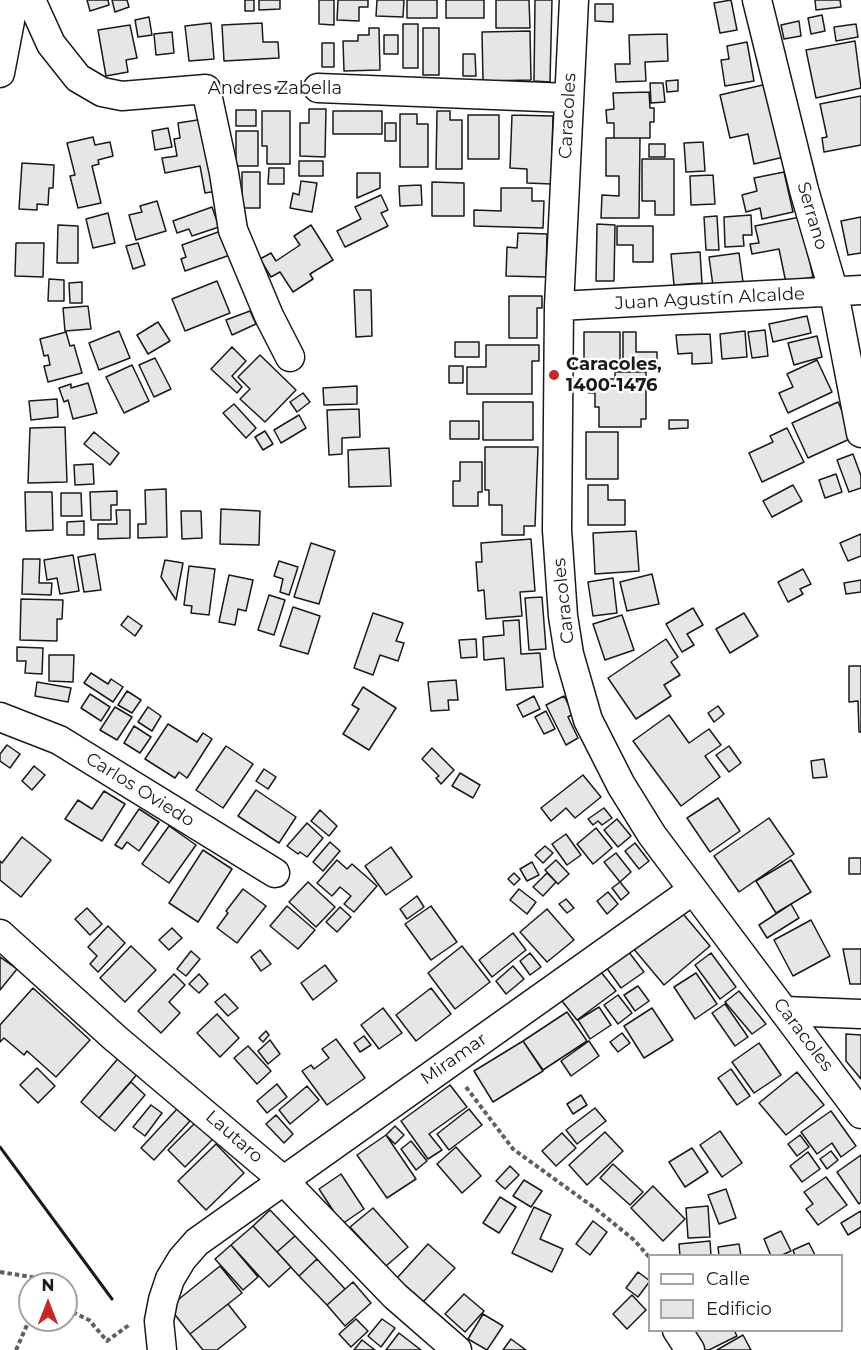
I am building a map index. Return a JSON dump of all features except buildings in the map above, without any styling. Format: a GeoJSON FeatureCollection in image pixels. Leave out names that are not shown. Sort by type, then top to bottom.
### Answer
{"type":"FeatureCollection","features":[{"type":"Feature","properties":{"kind":"street"},"geometry":{"type":"LineString","coordinates":[[0,73],[4,40],[14,0]]}},
{"type":"Feature","properties":{"kind":"street","name":"Andres Zabella"},"geometry":{"type":"LineString","coordinates":[[31,0],[51,44],[78,78],[102,92],[122,96],[206,89]]}},
{"type":"Feature","properties":{"kind":"street","name":"Caracoles"},"geometry":{"type":"LineString","coordinates":[[574,0],[559,306],[557,530],[562,616],[569,654],[588,720],[621,785],[652,835],[861,1114]]}},
{"type":"Feature","properties":{"kind":"street","name":"Serrano"},"geometry":{"type":"LineString","coordinates":[[757,0],[804,190],[848,292],[861,434]]}},
{"type":"Feature","properties":{"kind":"street","name":"Andres Zabella"},"geometry":{"type":"LineString","coordinates":[[318,88],[569,98]]}},
{"type":"Feature","properties":{"kind":"street"},"geometry":{"type":"LineString","coordinates":[[206,89],[224,173],[232,230],[269,316],[290,357]]}},
{"type":"Feature","properties":{"kind":"street","name":"Juan Agustín Alcalde"},"geometry":{"type":"LineString","coordinates":[[559,306],[848,292]]}},
{"type":"Feature","properties":{"kind":"street","name":"Carlos Oviedo"},"geometry":{"type":"LineString","coordinates":[[0,717],[59,740],[275,873]]}},
{"type":"Feature","properties":{"kind":"street","name":"Miramar"},"geometry":{"type":"LineString","coordinates":[[162,1350],[159,1321],[163,1300],[170,1279],[182,1259],[197,1242],[693,890]]}},
{"type":"Feature","properties":{"kind":"street","name":"Lautaro"},"geometry":{"type":"LineString","coordinates":[[0,934],[115,1038],[283,1180],[394,1296],[457,1350]]}},
{"type":"Feature","properties":{"kind":"street"},"geometry":{"type":"LineString","coordinates":[[785,1011],[861,1014]]}},
{"type":"Feature","properties":{"kind":"street"},"geometry":{"type":"LineString","coordinates":[[678,1332],[690,1350]]}},
{"type":"Feature","properties":{"kind":"path","name":"Andres Zabella"},"geometry":{"type":"LineString","coordinates":[[206,89],[318,88]]}},
{"type":"Feature","properties":{"kind":"path"},"geometry":{"type":"LineString","coordinates":[[448,1062],[513,1149],[611,1221],[634,1240],[648,1256]]}},
{"type":"Feature","properties":{"kind":"path"},"geometry":{"type":"LineString","coordinates":[[0,1272],[18,1275]]}},
{"type":"Feature","properties":{"kind":"path"},"geometry":{"type":"LineString","coordinates":[[78,1315],[89,1320],[107,1341],[163,1300]]}},
{"type":"Feature","properties":{"kind":"path"},"geometry":{"type":"LineString","coordinates":[[16,1350],[24,1332]]}},
{"type":"Feature","properties":{"kind":"wall"},"geometry":{"type":"LineString","coordinates":[[0,1147],[112,1299]]}},
{"type":"Feature","properties":{"kind":"place","name":"Caracoles, 1400-1476"},"geometry":{"type":"Point","coordinates":[554,375]}}]}
